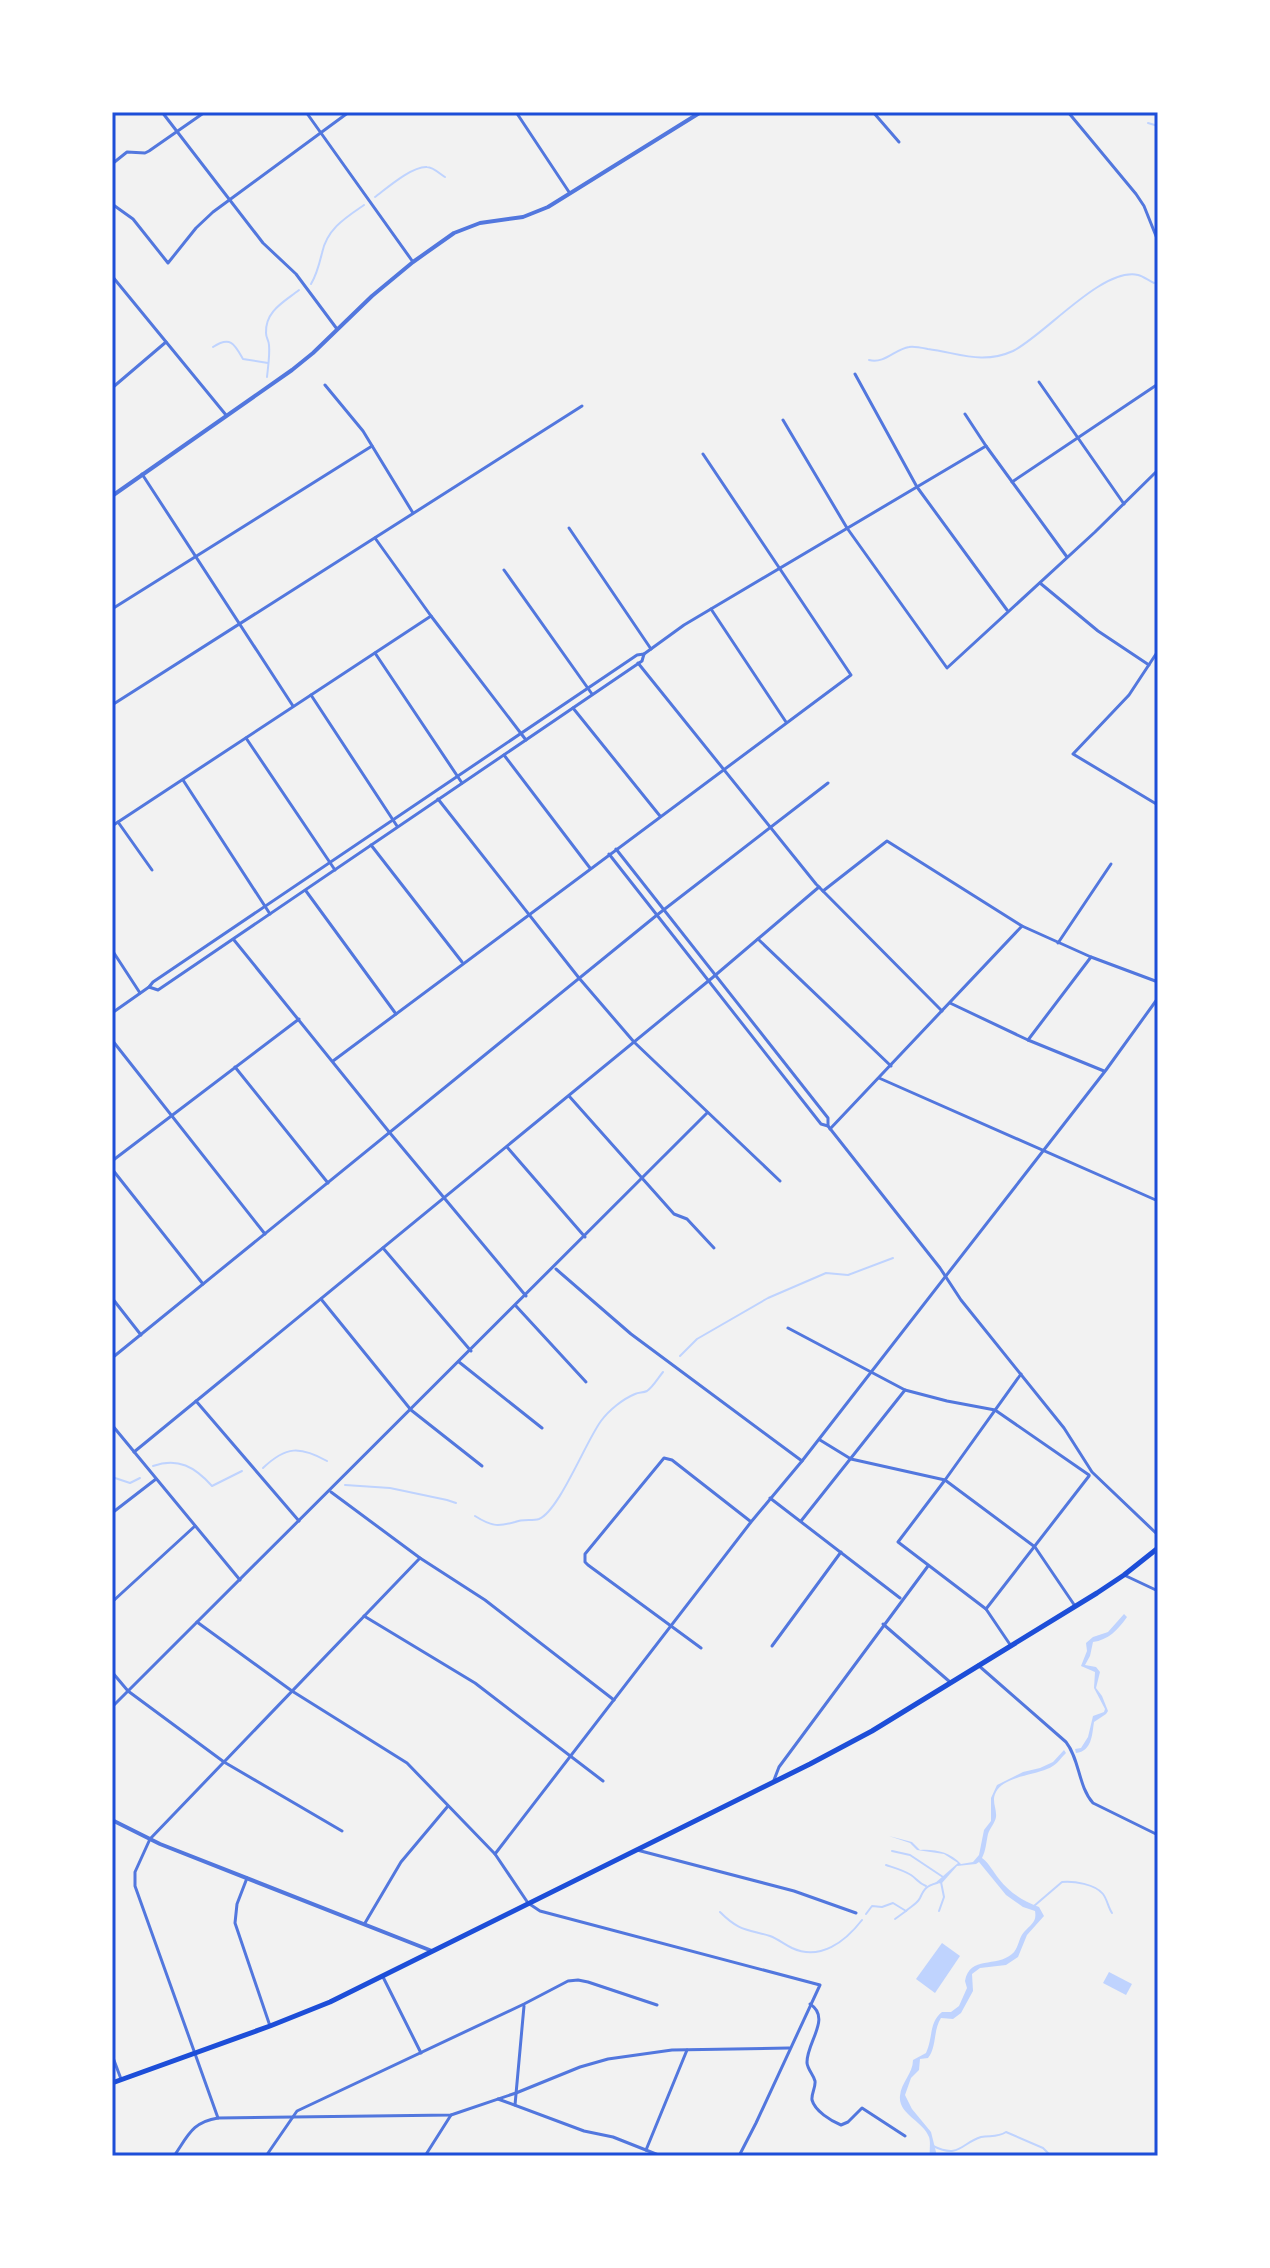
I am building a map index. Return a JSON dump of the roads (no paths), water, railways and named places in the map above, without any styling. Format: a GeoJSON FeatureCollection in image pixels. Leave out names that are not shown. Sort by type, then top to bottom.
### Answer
{"type":"FeatureCollection","features":[{"type":"Feature","properties":{"kind":"main road"},"geometry":{"type":"LineString","coordinates":[[112,2083],[330,2002],[774,1782],[872,1731],[1124,1575],[1158,1548]]}},
{"type":"Feature","properties":{"kind":"street"},"geometry":{"type":"LineString","coordinates":[[162,112],[263,243],[296,274],[337,329]]}},
{"type":"Feature","properties":{"kind":"street"},"geometry":{"type":"LineString","coordinates":[[112,164],[127,152],[149,151],[205,112]]}},
{"type":"Feature","properties":{"kind":"street"},"geometry":{"type":"LineString","coordinates":[[306,112],[413,262]]}},
{"type":"Feature","properties":{"kind":"street"},"geometry":{"type":"LineString","coordinates":[[112,204],[133,219],[168,263],[204,220],[349,112]]}},
{"type":"Feature","properties":{"kind":"street"},"geometry":{"type":"LineString","coordinates":[[516,112],[571,194]]}},
{"type":"Feature","properties":{"kind":"street"},"geometry":{"type":"LineString","coordinates":[[112,496],[292,370],[413,262],[454,233],[466,227],[523,217],[571,194],[701,112]]}},
{"type":"Feature","properties":{"kind":"street"},"geometry":{"type":"LineString","coordinates":[[873,112],[899,142]]}},
{"type":"Feature","properties":{"kind":"street"},"geometry":{"type":"LineString","coordinates":[[1068,112],[1136,194],[1158,241]]}},
{"type":"Feature","properties":{"kind":"street"},"geometry":{"type":"LineString","coordinates":[[112,276],[226,415]]}},
{"type":"Feature","properties":{"kind":"street"},"geometry":{"type":"LineString","coordinates":[[112,388],[166,342]]}},
{"type":"Feature","properties":{"kind":"street"},"geometry":{"type":"LineString","coordinates":[[855,374],[917,487],[1007,610]]}},
{"type":"Feature","properties":{"kind":"street"},"geometry":{"type":"LineString","coordinates":[[1039,382],[1124,504]]}},
{"type":"Feature","properties":{"kind":"street"},"geometry":{"type":"LineString","coordinates":[[1012,482],[1158,384]]}},
{"type":"Feature","properties":{"kind":"street"},"geometry":{"type":"LineString","coordinates":[[325,385],[363,431],[413,513]]}},
{"type":"Feature","properties":{"kind":"street"},"geometry":{"type":"LineString","coordinates":[[112,705],[582,406]]}},
{"type":"Feature","properties":{"kind":"street"},"geometry":{"type":"LineString","coordinates":[[965,414],[1067,557]]}},
{"type":"Feature","properties":{"kind":"street"},"geometry":{"type":"LineString","coordinates":[[783,420],[847,528],[947,668],[1158,470]]}},
{"type":"Feature","properties":{"kind":"street"},"geometry":{"type":"LineString","coordinates":[[112,609],[372,446]]}},
{"type":"Feature","properties":{"kind":"street"},"geometry":{"type":"LineString","coordinates":[[112,1013],[153,982],[637,655],[644,654],[711,608],[986,446]]}},
{"type":"Feature","properties":{"kind":"street"},"geometry":{"type":"LineString","coordinates":[[333,1061],[851,675],[703,454]]}},
{"type":"Feature","properties":{"kind":"street"},"geometry":{"type":"LineString","coordinates":[[142,474],[293,707]]}},
{"type":"Feature","properties":{"kind":"street"},"geometry":{"type":"LineString","coordinates":[[569,528],[651,649]]}},
{"type":"Feature","properties":{"kind":"street"},"geometry":{"type":"LineString","coordinates":[[375,538],[526,740]]}},
{"type":"Feature","properties":{"kind":"street"},"geometry":{"type":"LineString","coordinates":[[504,570],[592,695]]}},
{"type":"Feature","properties":{"kind":"street"},"geometry":{"type":"LineString","coordinates":[[1040,583],[1098,631],[1149,665]]}},
{"type":"Feature","properties":{"kind":"street"},"geometry":{"type":"LineString","coordinates":[[711,608],[786,722]]}},
{"type":"Feature","properties":{"kind":"street"},"geometry":{"type":"LineString","coordinates":[[112,826],[431,616]]}},
{"type":"Feature","properties":{"kind":"street"},"geometry":{"type":"LineString","coordinates":[[1158,651],[1129,695],[1073,754],[1158,805]]}},
{"type":"Feature","properties":{"kind":"street"},"geometry":{"type":"LineString","coordinates":[[375,653],[462,783]]}},
{"type":"Feature","properties":{"kind":"street"},"geometry":{"type":"LineString","coordinates":[[149,987],[158,990],[642,661],[644,654]]}},
{"type":"Feature","properties":{"kind":"street"},"geometry":{"type":"LineString","coordinates":[[638,663],[821,889],[942,1011]]}},
{"type":"Feature","properties":{"kind":"street"},"geometry":{"type":"LineString","coordinates":[[311,695],[397,827]]}},
{"type":"Feature","properties":{"kind":"street"},"geometry":{"type":"LineString","coordinates":[[573,708],[660,816]]}},
{"type":"Feature","properties":{"kind":"street"},"geometry":{"type":"LineString","coordinates":[[246,738],[335,870]]}},
{"type":"Feature","properties":{"kind":"street"},"geometry":{"type":"LineString","coordinates":[[504,755],[590,868]]}},
{"type":"Feature","properties":{"kind":"street"},"geometry":{"type":"LineString","coordinates":[[183,780],[270,914]]}},
{"type":"Feature","properties":{"kind":"street"},"geometry":{"type":"LineString","coordinates":[[112,1358],[657,915],[828,783]]}},
{"type":"Feature","properties":{"kind":"street"},"geometry":{"type":"LineString","coordinates":[[438,799],[528,915],[634,1042],[780,1181]]}},
{"type":"Feature","properties":{"kind":"street"},"geometry":{"type":"LineString","coordinates":[[118,822],[152,870]]}},
{"type":"Feature","properties":{"kind":"street"},"geometry":{"type":"LineString","coordinates":[[134,1452],[758,939],[887,841],[1022,926],[1158,982]]}},
{"type":"Feature","properties":{"kind":"street"},"geometry":{"type":"LineString","coordinates":[[371,845],[463,963]]}},
{"type":"Feature","properties":{"kind":"street"},"geometry":{"type":"LineString","coordinates":[[616,849],[664,910],[761,1048],[821,1124],[829,1128],[1064,1428],[1090,1474]]}},
{"type":"Feature","properties":{"kind":"street"},"geometry":{"type":"LineString","coordinates":[[609,854],[657,915],[768,1042],[828,1118],[829,1128]]}},
{"type":"Feature","properties":{"kind":"street"},"geometry":{"type":"LineString","coordinates":[[1058,943],[1111,864]]}},
{"type":"Feature","properties":{"kind":"street"},"geometry":{"type":"LineString","coordinates":[[305,890],[396,1014]]}},
{"type":"Feature","properties":{"kind":"street"},"geometry":{"type":"LineString","coordinates":[[829,1128],[1022,926]]}},
{"type":"Feature","properties":{"kind":"street"},"geometry":{"type":"LineString","coordinates":[[233,939],[526,1296]]}},
{"type":"Feature","properties":{"kind":"street"},"geometry":{"type":"LineString","coordinates":[[758,939],[891,1066]]}},
{"type":"Feature","properties":{"kind":"street"},"geometry":{"type":"LineString","coordinates":[[112,950],[140,993]]}},
{"type":"Feature","properties":{"kind":"street"},"geometry":{"type":"LineString","coordinates":[[1028,1040],[1091,957]]}},
{"type":"Feature","properties":{"kind":"street"},"geometry":{"type":"LineString","coordinates":[[495,1854],[1105,1071],[1158,998]]}},
{"type":"Feature","properties":{"kind":"street"},"geometry":{"type":"LineString","coordinates":[[950,1003],[1028,1040],[1105,1071]]}},
{"type":"Feature","properties":{"kind":"street"},"geometry":{"type":"LineString","coordinates":[[112,1161],[299,1019]]}},
{"type":"Feature","properties":{"kind":"street"},"geometry":{"type":"LineString","coordinates":[[112,1040],[265,1234]]}},
{"type":"Feature","properties":{"kind":"street"},"geometry":{"type":"LineString","coordinates":[[761,1048],[768,1042]]}},
{"type":"Feature","properties":{"kind":"street"},"geometry":{"type":"LineString","coordinates":[[235,1067],[328,1183]]}},
{"type":"Feature","properties":{"kind":"street"},"geometry":{"type":"LineString","coordinates":[[879,1078],[1158,1201]]}},
{"type":"Feature","properties":{"kind":"street"},"geometry":{"type":"LineString","coordinates":[[569,1096],[674,1214],[687,1219],[714,1248]]}},
{"type":"Feature","properties":{"kind":"street"},"geometry":{"type":"LineString","coordinates":[[112,1707],[707,1113]]}},
{"type":"Feature","properties":{"kind":"street"},"geometry":{"type":"LineString","coordinates":[[507,1147],[585,1237]]}},
{"type":"Feature","properties":{"kind":"street"},"geometry":{"type":"LineString","coordinates":[[112,1169],[203,1284]]}},
{"type":"Feature","properties":{"kind":"street"},"geometry":{"type":"LineString","coordinates":[[383,1248],[471,1351]]}},
{"type":"Feature","properties":{"kind":"street"},"geometry":{"type":"LineString","coordinates":[[554,1268],[631,1334],[802,1461]]}},
{"type":"Feature","properties":{"kind":"street"},"geometry":{"type":"LineString","coordinates":[[112,1298],[141,1335]]}},
{"type":"Feature","properties":{"kind":"street"},"geometry":{"type":"LineString","coordinates":[[321,1299],[411,1410],[482,1466]]}},
{"type":"Feature","properties":{"kind":"street"},"geometry":{"type":"LineString","coordinates":[[516,1306],[586,1382]]}},
{"type":"Feature","properties":{"kind":"street"},"geometry":{"type":"LineString","coordinates":[[788,1328],[905,1390],[995,1410],[1090,1474],[1158,1535]]}},
{"type":"Feature","properties":{"kind":"street"},"geometry":{"type":"LineString","coordinates":[[459,1362],[542,1428]]}},
{"type":"Feature","properties":{"kind":"street"},"geometry":{"type":"LineString","coordinates":[[1011,1646],[986,1609],[898,1542],[1021,1374]]}},
{"type":"Feature","properties":{"kind":"street"},"geometry":{"type":"LineString","coordinates":[[801,1521],[905,1390]]}},
{"type":"Feature","properties":{"kind":"street"},"geometry":{"type":"LineString","coordinates":[[196,1401],[299,1521]]}},
{"type":"Feature","properties":{"kind":"street"},"geometry":{"type":"LineString","coordinates":[[112,1425],[240,1580]]}},
{"type":"Feature","properties":{"kind":"street"},"geometry":{"type":"LineString","coordinates":[[818,1439],[851,1459],[945,1480],[1035,1547],[1075,1606]]}},
{"type":"Feature","properties":{"kind":"street"},"geometry":{"type":"LineString","coordinates":[[701,1648],[588,1565],[585,1558],[587,1551],[664,1458],[672,1460],[751,1522]]}},
{"type":"Feature","properties":{"kind":"street"},"geometry":{"type":"LineString","coordinates":[[986,1609],[1090,1474]]}},
{"type":"Feature","properties":{"kind":"street"},"geometry":{"type":"LineString","coordinates":[[112,1513],[156,1479]]}},
{"type":"Feature","properties":{"kind":"street"},"geometry":{"type":"LineString","coordinates":[[329,1491],[420,1558],[485,1600],[614,1700]]}},
{"type":"Feature","properties":{"kind":"street"},"geometry":{"type":"LineString","coordinates":[[770,1498],[902,1599]]}},
{"type":"Feature","properties":{"kind":"street"},"geometry":{"type":"LineString","coordinates":[[112,1602],[195,1526]]}},
{"type":"Feature","properties":{"kind":"street"},"geometry":{"type":"LineString","coordinates":[[772,1646],[841,1552]]}},
{"type":"Feature","properties":{"kind":"street"},"geometry":{"type":"LineString","coordinates":[[218,2118],[135,1886],[135,1872],[150,1839],[420,1558]]}},
{"type":"Feature","properties":{"kind":"street"},"geometry":{"type":"LineString","coordinates":[[774,1782],[779,1767],[928,1566]]}},
{"type":"Feature","properties":{"kind":"street"},"geometry":{"type":"LineString","coordinates":[[1124,1575],[1158,1591]]}},
{"type":"Feature","properties":{"kind":"street"},"geometry":{"type":"LineString","coordinates":[[364,1616],[475,1683],[603,1781]]}},
{"type":"Feature","properties":{"kind":"street"},"geometry":{"type":"LineString","coordinates":[[197,1622],[292,1691],[397,1756],[420,1774],[495,1854],[528,1903],[540,1911],[820,1985],[739,2156]]}},
{"type":"Feature","properties":{"kind":"street"},"geometry":{"type":"LineString","coordinates":[[883,1624],[951,1682]]}},
{"type":"Feature","properties":{"kind":"street"},"geometry":{"type":"LineString","coordinates":[[978,1665],[1066,1742],[1072,1750],[1087,1796],[1093,1803],[1158,1835]]}},
{"type":"Feature","properties":{"kind":"street"},"geometry":{"type":"LineString","coordinates":[[112,1672],[128,1691],[224,1762],[342,1831]]}},
{"type":"Feature","properties":{"kind":"street"},"geometry":{"type":"LineString","coordinates":[[365,1923],[413,1846],[449,1805]]}},
{"type":"Feature","properties":{"kind":"street"},"geometry":{"type":"LineString","coordinates":[[112,1820],[150,1839],[432,1951]]}},
{"type":"Feature","properties":{"kind":"street"},"geometry":{"type":"LineString","coordinates":[[637,1850],[794,1891],[856,1913]]}},
{"type":"Feature","properties":{"kind":"street"},"geometry":{"type":"LineString","coordinates":[[247,1878],[237,1904],[235,1923],[270,2026]]}},
{"type":"Feature","properties":{"kind":"street"},"geometry":{"type":"LineString","coordinates":[[383,1976],[421,2053]]}},
{"type":"Feature","properties":{"kind":"street"},"geometry":{"type":"LineString","coordinates":[[266,2156],[297,2111],[568,1981],[578,1980],[657,2005]]}},
{"type":"Feature","properties":{"kind":"street"},"geometry":{"type":"LineString","coordinates":[[515,2105],[524,2004]]}},
{"type":"Feature","properties":{"kind":"street"},"geometry":{"type":"LineString","coordinates":[[810,2004],[818,2009],[819,2014],[807,2060],[815,2082],[814,2104],[828,2118],[841,2125],[860,2109],[865,2109],[905,2136]]}},
{"type":"Feature","properties":{"kind":"street"},"geometry":{"type":"LineString","coordinates":[[174,2156],[193,2128],[202,2121],[218,2118],[451,2115],[608,2059],[687,2050],[789,2048]]}},
{"type":"Feature","properties":{"kind":"street"},"geometry":{"type":"LineString","coordinates":[[646,2150],[687,2050]]}},
{"type":"Feature","properties":{"kind":"street"},"geometry":{"type":"LineString","coordinates":[[112,2055],[121,2079]]}},
{"type":"Feature","properties":{"kind":"street"},"geometry":{"type":"LineString","coordinates":[[498,2099],[661,2156]]}},
{"type":"Feature","properties":{"kind":"street"},"geometry":{"type":"LineString","coordinates":[[425,2156],[451,2115]]}},
{"type":"Feature","properties":{"kind":"water"},"geometry":{"type":"Polygon","coordinates":[[[1124,1614],[1127,1617],[1116,1630],[1108,1637],[1093,1642],[1085,1665],[1096,1667],[1100,1672],[1096,1688],[1108,1711],[1094,1722],[1088,1746],[1076,1753],[1075,1749],[1081,1748],[1088,1737],[1093,1716],[1105,1709],[1094,1688],[1095,1672],[1081,1666],[1087,1651],[1086,1643],[1108,1632],[1124,1614]]]}},
{"type":"Feature","properties":{"kind":"water"},"geometry":{"type":"Polygon","coordinates":[[[1064,1750],[1066,1753],[1053,1766],[1005,1783],[995,1795],[996,1817],[982,1858],[1008,1888],[1039,1907],[1044,1916],[1027,1935],[1018,1957],[1006,1965],[980,1968],[972,1974],[973,1991],[961,2013],[953,2019],[941,2018],[931,2054],[928,2058],[920,2059],[919,2070],[911,2078],[905,2095],[931,2132],[937,2156],[930,2156],[930,2139],[926,2131],[900,2102],[913,2060],[926,2053],[938,2016],[959,2006],[967,1988],[965,1981],[972,1968],[1012,1954],[1034,1920],[1035,1911],[1006,1895],[979,1862],[957,1866],[942,1883],[934,1884],[958,1863],[944,1854],[917,1850],[910,1843],[889,1836],[912,1842],[920,1850],[947,1854],[961,1864],[973,1862],[979,1855],[984,1830],[991,1821],[991,1798],[997,1785],[1053,1762],[1064,1750]]]}},
{"type":"Feature","properties":{"kind":"water"},"geometry":{"type":"Polygon","coordinates":[[[942,1943],[960,1956],[935,1993],[916,1979],[942,1943]]]}},
{"type":"Feature","properties":{"kind":"water"},"geometry":{"type":"Polygon","coordinates":[[[1109,1972],[1132,1984],[1126,1995],[1103,1983],[1109,1972]]]}},
{"type":"Feature","properties":{"kind":"waterway"},"geometry":{"type":"LineString","coordinates":[[1148,123],[1158,126]]}},
{"type":"Feature","properties":{"kind":"waterway"},"geometry":{"type":"LineString","coordinates":[[375,197],[414,170],[432,168],[445,177]]}},
{"type":"Feature","properties":{"kind":"waterway"},"geometry":{"type":"LineString","coordinates":[[311,284],[328,237],[364,205]]}},
{"type":"Feature","properties":{"kind":"waterway"},"geometry":{"type":"LineString","coordinates":[[869,360],[880,360],[911,347],[981,358],[1002,355],[1026,343],[1108,281],[1124,275],[1138,275],[1154,283]]}},
{"type":"Feature","properties":{"kind":"waterway"},"geometry":{"type":"LineString","coordinates":[[267,377],[269,344],[266,333],[269,319],[276,308],[299,290]]}},
{"type":"Feature","properties":{"kind":"waterway"},"geometry":{"type":"LineString","coordinates":[[213,347],[219,343],[232,343],[243,359],[268,363]]}},
{"type":"Feature","properties":{"kind":"waterway"},"geometry":{"type":"LineString","coordinates":[[680,1356],[697,1339],[768,1298],[826,1273],[848,1275],[893,1258]]}},
{"type":"Feature","properties":{"kind":"waterway"},"geometry":{"type":"LineString","coordinates":[[475,1516],[499,1525],[539,1519],[547,1513],[604,1417],[626,1399],[647,1391],[663,1372]]}},
{"type":"Feature","properties":{"kind":"waterway"},"geometry":{"type":"LineString","coordinates":[[263,1468],[286,1452],[294,1451],[309,1453],[327,1461]]}},
{"type":"Feature","properties":{"kind":"waterway"},"geometry":{"type":"LineString","coordinates":[[153,1466],[178,1463],[199,1474],[212,1486],[242,1471]]}},
{"type":"Feature","properties":{"kind":"waterway"},"geometry":{"type":"LineString","coordinates":[[112,1477],[130,1483],[140,1478]]}},
{"type":"Feature","properties":{"kind":"waterway"},"geometry":{"type":"LineString","coordinates":[[345,1485],[390,1488],[456,1503]]}},
{"type":"Feature","properties":{"kind":"waterway"},"geometry":{"type":"LineString","coordinates":[[892,1851],[910,1855],[943,1877]]}},
{"type":"Feature","properties":{"kind":"waterway"},"geometry":{"type":"LineString","coordinates":[[886,1865],[908,1873],[926,1886]]}},
{"type":"Feature","properties":{"kind":"waterway"},"geometry":{"type":"LineString","coordinates":[[939,1911],[944,1897],[941,1882]]}},
{"type":"Feature","properties":{"kind":"waterway"},"geometry":{"type":"LineString","coordinates":[[1034,1906],[1062,1882],[1072,1882],[1099,1891],[1112,1913]]}},
{"type":"Feature","properties":{"kind":"waterway"},"geometry":{"type":"LineString","coordinates":[[866,1914],[872,1906],[882,1907],[893,1903],[906,1911],[926,1888],[937,1883]]}},
{"type":"Feature","properties":{"kind":"waterway"},"geometry":{"type":"LineString","coordinates":[[895,1919],[906,1911]]}},
{"type":"Feature","properties":{"kind":"waterway"},"geometry":{"type":"LineString","coordinates":[[720,1912],[743,1928],[770,1936],[792,1948],[812,1952],[822,1951],[840,1942],[862,1920]]}},
{"type":"Feature","properties":{"kind":"waterway"},"geometry":{"type":"LineString","coordinates":[[933,2146],[955,2150],[981,2137],[1006,2132],[1043,2148],[1051,2156]]}}]}
